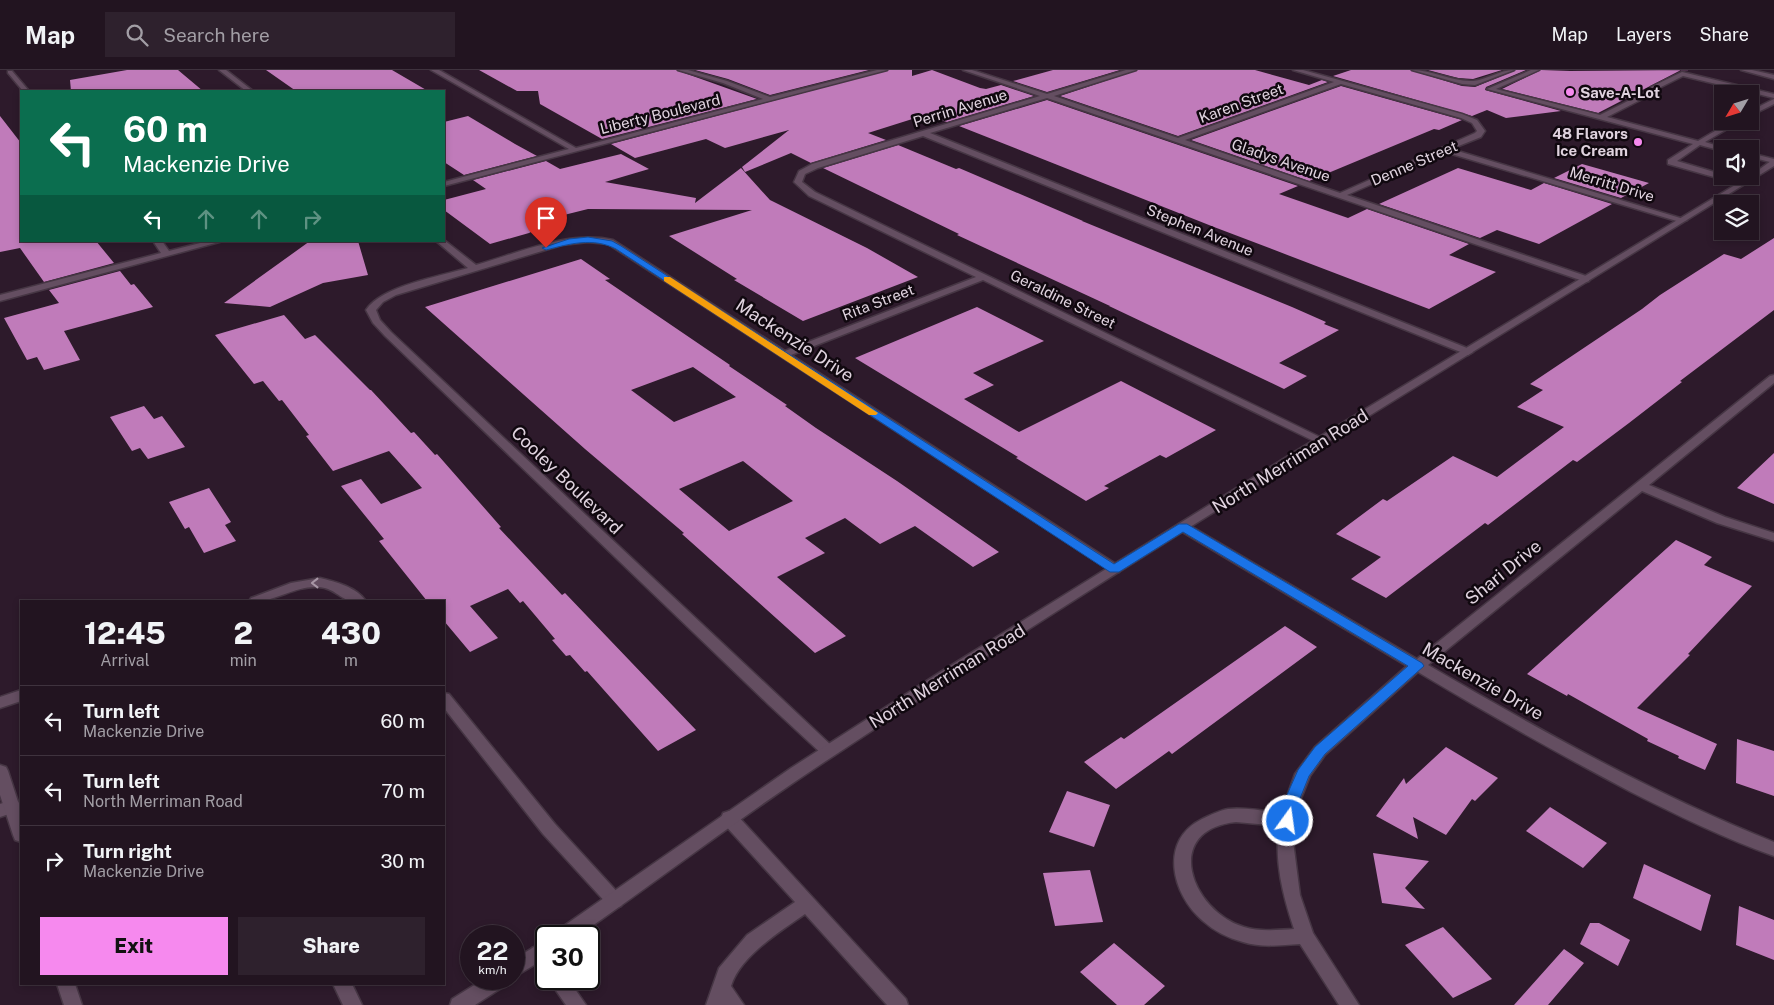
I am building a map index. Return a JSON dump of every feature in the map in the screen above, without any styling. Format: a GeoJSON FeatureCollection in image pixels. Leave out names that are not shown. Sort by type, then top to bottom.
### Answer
{"type":"FeatureCollection","features":[{"type":"Feature","properties":{"kind":"street"},"geometry":{"type":"LineString","coordinates":[[0,73],[19,70]]}},
{"type":"Feature","properties":{"kind":"street"},"geometry":{"type":"LineString","coordinates":[[222,70],[249,90]]}},
{"type":"Feature","properties":{"kind":"street"},"geometry":{"type":"LineString","coordinates":[[434,70],[575,150]]}},
{"type":"Feature","properties":{"kind":"street"},"geometry":{"type":"LineString","coordinates":[[681,70],[725,82],[771,100]]}},
{"type":"Feature","properties":{"kind":"street","name":"Liberty Boulevard"},"geometry":{"type":"LineString","coordinates":[[445,184],[884,70]]}},
{"type":"Feature","properties":{"kind":"street","name":"Gladys Avenue"},"geometry":{"type":"LineString","coordinates":[[966,70],[1179,140],[1586,279]]}},
{"type":"Feature","properties":{"kind":"street","name":"Perrin Avenue"},"geometry":{"type":"LineString","coordinates":[[799,178],[802,173],[815,166],[1133,70]]}},
{"type":"Feature","properties":{"kind":"street"},"geometry":{"type":"LineString","coordinates":[[1296,70],[1341,82]]}},
{"type":"Feature","properties":{"kind":"street"},"geometry":{"type":"LineString","coordinates":[[1415,70],[1469,83],[1480,82],[1511,70]]}},
{"type":"Feature","properties":{"kind":"street"},"geometry":{"type":"LineString","coordinates":[[1536,70],[1490,89],[1714,146]]}},
{"type":"Feature","properties":{"kind":"street"},"geometry":{"type":"LineString","coordinates":[[1744,70],[1774,77]]}},
{"type":"Feature","properties":{"kind":"street"},"geometry":{"type":"LineString","coordinates":[[10,72],[25,90]]}},
{"type":"Feature","properties":{"kind":"street"},"geometry":{"type":"LineString","coordinates":[[1674,72],[1702,72]]}},
{"type":"Feature","properties":{"kind":"street"},"geometry":{"type":"LineString","coordinates":[[1601,117],[1654,91],[1653,88],[1684,72],[1774,96]]}},
{"type":"Feature","properties":{"kind":"street","name":"Denne Street"},"geometry":{"type":"LineString","coordinates":[[1341,82],[1456,114],[1474,121],[1480,126],[1482,131],[1478,135],[1446,150],[1341,195]]}},
{"type":"Feature","properties":{"kind":"street","name":"Karen Street"},"geometry":{"type":"LineString","coordinates":[[1179,140],[1341,82]]}},
{"type":"Feature","properties":{"kind":"street"},"geometry":{"type":"LineString","coordinates":[[1759,109],[1774,101]]}},
{"type":"Feature","properties":{"kind":"street"},"geometry":{"type":"LineString","coordinates":[[1714,176],[1678,166],[1671,162],[1722,130]]}},
{"type":"Feature","properties":{"kind":"street","name":"Stephen Avenue"},"geometry":{"type":"LineString","coordinates":[[923,133],[1468,352]]}},
{"type":"Feature","properties":{"kind":"street","name":"Merritt Drive"},"geometry":{"type":"LineString","coordinates":[[1446,150],[1683,220]]}},
{"type":"Feature","properties":{"kind":"street"},"geometry":{"type":"LineString","coordinates":[[1759,158],[1774,162]]}},
{"type":"Feature","properties":{"kind":"street","name":"North Merriman Road"},"geometry":{"type":"LineString","coordinates":[[1759,172],[1774,162]]}},
{"type":"Feature","properties":{"kind":"street","name":"Geraldine Street"},"geometry":{"type":"LineString","coordinates":[[799,178],[798,182],[802,187],[812,194],[1322,441]]}},
{"type":"Feature","properties":{"kind":"street","name":"North Merriman Road"},"geometry":{"type":"LineString","coordinates":[[580,925],[729,818],[828,751],[1114,569],[1739,185]]}},
{"type":"Feature","properties":{"kind":"street","name":"Mackenzie Drive"},"geometry":{"type":"LineString","coordinates":[[475,269],[569,241],[596,240],[610,242],[1114,569]]}},
{"type":"Feature","properties":{"kind":"street"},"geometry":{"type":"LineString","coordinates":[[157,242],[167,255]]}},
{"type":"Feature","properties":{"kind":"street"},"geometry":{"type":"LineString","coordinates":[[0,298],[215,242]]}},
{"type":"Feature","properties":{"kind":"street"},"geometry":{"type":"LineString","coordinates":[[441,242],[475,269]]}},
{"type":"Feature","properties":{"kind":"street","name":"Cooley Boulevard"},"geometry":{"type":"LineString","coordinates":[[475,269],[383,297],[375,303],[371,310],[372,316],[388,334],[828,751]]}},
{"type":"Feature","properties":{"kind":"street","name":"Rita Street"},"geometry":{"type":"LineString","coordinates":[[783,355],[983,277]]}},
{"type":"Feature","properties":{"kind":"street","name":"Shari Drive"},"geometry":{"type":"LineString","coordinates":[[1350,1005],[1326,971],[1305,936],[1291,895],[1285,841],[1290,806],[1303,774],[1320,750],[1417,666],[1774,378]]}},
{"type":"Feature","properties":{"kind":"street"},"geometry":{"type":"LineString","coordinates":[[1641,486],[1721,520],[1774,537]]}},
{"type":"Feature","properties":{"kind":"street","name":"Mackenzie Drive"},"geometry":{"type":"LineString","coordinates":[[1183,527],[1417,666],[1616,778],[1667,803],[1774,849]]}},
{"type":"Feature","properties":{"kind":"street"},"geometry":{"type":"LineString","coordinates":[[258,600],[286,589],[316,582],[342,590],[357,600]]}},
{"type":"Feature","properties":{"kind":"street"},"geometry":{"type":"LineString","coordinates":[[0,703],[20,695]]}},
{"type":"Feature","properties":{"kind":"street"},"geometry":{"type":"LineString","coordinates":[[445,699],[549,830],[615,901]]}},
{"type":"Feature","properties":{"kind":"street"},"geometry":{"type":"LineString","coordinates":[[0,771],[20,833]]}},
{"type":"Feature","properties":{"kind":"street"},"geometry":{"type":"LineString","coordinates":[[1288,821],[1231,816],[1219,818],[1205,824],[1186,842],[1181,862],[1182,873],[1195,900],[1210,917],[1226,928],[1243,934],[1264,937],[1305,936]]}},
{"type":"Feature","properties":{"kind":"street"},"geometry":{"type":"LineString","coordinates":[[729,818],[899,1005]]}},
{"type":"Feature","properties":{"kind":"street"},"geometry":{"type":"LineString","coordinates":[[735,1005],[718,996],[725,974],[753,941],[807,904]]}},
{"type":"Feature","properties":{"kind":"street"},"geometry":{"type":"LineString","coordinates":[[66,985],[73,1005]]}},
{"type":"Feature","properties":{"kind":"street"},"geometry":{"type":"LineString","coordinates":[[343,985],[353,1005]]}},
{"type":"Feature","properties":{"kind":"street"},"geometry":{"type":"LineString","coordinates":[[460,1005],[482,990]]}},
{"type":"Feature","properties":{"kind":"street"},"geometry":{"type":"LineString","coordinates":[[565,990],[577,1005]]}},
{"type":"Feature","properties":{"kind":"building"},"geometry":{"type":"Polygon","coordinates":[[[127,70],[178,70],[202,90],[71,90],[70,80],[127,70]]]}},
{"type":"Feature","properties":{"kind":"building"},"geometry":{"type":"Polygon","coordinates":[[[266,70],[392,70],[426,90],[295,90],[266,70]]]}},
{"type":"Feature","properties":{"kind":"building"},"geometry":{"type":"Polygon","coordinates":[[[479,70],[676,70],[757,99],[602,139],[540,104],[538,91],[517,91],[479,70]]]}},
{"type":"Feature","properties":{"kind":"building"},"geometry":{"type":"Polygon","coordinates":[[[695,70],[869,70],[770,95],[728,79],[695,70]]]}},
{"type":"Feature","properties":{"kind":"building"},"geometry":{"type":"Polygon","coordinates":[[[889,70],[912,70],[912,76],[932,70],[980,88],[986,89],[1001,85],[1034,96],[947,122],[925,115],[868,133],[886,140],[811,163],[791,153],[745,172],[742,167],[789,130],[725,148],[706,139],[635,158],[611,144],[889,70]]]}},
{"type":"Feature","properties":{"kind":"building"},"geometry":{"type":"Polygon","coordinates":[[[1053,70],[1120,70],[1047,92],[1013,81],[1053,70]]]}},
{"type":"Feature","properties":{"kind":"building"},"geometry":{"type":"Polygon","coordinates":[[[1138,70],[1255,70],[1309,85],[1322,80],[1328,82],[1178,136],[1060,96],[1138,70]]]}},
{"type":"Feature","properties":{"kind":"building"},"geometry":{"type":"Polygon","coordinates":[[[1351,70],[1410,70],[1462,86],[1475,87],[1516,70],[1526,70],[1486,87],[1485,90],[1561,111],[1506,118],[1487,110],[1472,116],[1333,76],[1351,70]]]}},
{"type":"Feature","properties":{"kind":"building"},"geometry":{"type":"Polygon","coordinates":[[[1428,70],[1502,70],[1473,79],[1458,78],[1428,70]]]}},
{"type":"Feature","properties":{"kind":"building"},"geometry":{"type":"Polygon","coordinates":[[[1541,70],[1681,70],[1598,113],[1502,89],[1541,70]]]}},
{"type":"Feature","properties":{"kind":"building"},"geometry":{"type":"Polygon","coordinates":[[[1341,86],[1462,120],[1439,130],[1434,129],[1309,181],[1191,140],[1341,86]]]}},
{"type":"Feature","properties":{"kind":"building"},"geometry":{"type":"Polygon","coordinates":[[[1047,100],[1298,186],[1279,194],[1348,218],[1367,209],[1469,244],[1449,255],[1496,272],[1429,309],[1214,227],[959,126],[1047,100]]]}},
{"type":"Feature","properties":{"kind":"building"},"geometry":{"type":"Polygon","coordinates":[[[0,116],[20,142],[20,242],[97,242],[114,263],[44,282],[20,248],[0,252],[0,116]]]}},
{"type":"Feature","properties":{"kind":"building"},"geometry":{"type":"Polygon","coordinates":[[[468,116],[537,156],[464,175],[445,163],[445,122],[468,116]]]}},
{"type":"Feature","properties":{"kind":"building"},"geometry":{"type":"Polygon","coordinates":[[[898,145],[956,169],[959,168],[1082,221],[1292,307],[1339,330],[1279,363],[1307,376],[1284,389],[957,235],[959,234],[823,168],[898,145]]]}},
{"type":"Feature","properties":{"kind":"building"},"geometry":{"type":"Polygon","coordinates":[[[621,154],[649,169],[605,182],[696,198],[695,203],[741,168],[770,200],[867,248],[918,277],[803,321],[734,280],[737,279],[669,236],[752,210],[588,209],[560,216],[529,233],[490,244],[445,211],[445,200],[486,189],[473,180],[546,161],[560,169],[621,154]]]}},
{"type":"Feature","properties":{"kind":"building"},"geometry":{"type":"Polygon","coordinates":[[[1582,164],[1649,183],[1621,198],[1554,178],[1582,164]]]}},
{"type":"Feature","properties":{"kind":"building"},"geometry":{"type":"Polygon","coordinates":[[[1458,168],[1531,190],[1544,183],[1612,204],[1539,244],[1497,230],[1480,238],[1379,204],[1458,168]]]}},
{"type":"Feature","properties":{"kind":"building"},"geometry":{"type":"Polygon","coordinates":[[[1774,238],[1774,310],[1577,462],[1573,460],[1488,525],[1485,523],[1386,598],[1351,579],[1381,557],[1336,534],[1383,499],[1387,501],[1453,456],[1497,477],[1564,427],[1517,407],[1543,390],[1530,384],[1660,295],[1724,254],[1741,259],[1774,238]]]}},
{"type":"Feature","properties":{"kind":"building"},"geometry":{"type":"Polygon","coordinates":[[[309,242],[358,242],[368,275],[323,283],[270,307],[224,303],[309,242]]]}},
{"type":"Feature","properties":{"kind":"building"},"geometry":{"type":"Polygon","coordinates":[[[581,259],[610,279],[605,280],[730,365],[816,428],[897,481],[999,552],[973,567],[915,526],[880,544],[845,518],[805,538],[825,553],[777,577],[846,636],[815,653],[682,534],[684,533],[585,449],[425,307],[581,259]],[[693,367],[631,390],[674,422],[736,397],[693,367]],[[743,461],[679,489],[729,531],[793,501],[743,461]]]}},
{"type":"Feature","properties":{"kind":"building"},"geometry":{"type":"Polygon","coordinates":[[[120,271],[131,285],[134,284],[153,307],[64,331],[80,360],[44,370],[37,357],[27,360],[4,318],[59,303],[49,290],[120,271]]]}},
{"type":"Feature","properties":{"kind":"building"},"geometry":{"type":"Polygon","coordinates":[[[977,307],[1044,341],[973,373],[994,385],[964,399],[1019,432],[1121,381],[1216,430],[1166,458],[1160,455],[1104,486],[1109,488],[1086,501],[1016,458],[1018,457],[855,358],[977,307]]]}},
{"type":"Feature","properties":{"kind":"building"},"geometry":{"type":"Polygon","coordinates":[[[284,315],[305,339],[315,335],[371,390],[411,433],[414,432],[435,455],[437,454],[501,527],[499,528],[562,595],[565,593],[696,730],[658,751],[587,671],[585,672],[570,655],[566,656],[552,640],[555,639],[523,601],[520,603],[508,589],[470,606],[498,638],[470,652],[445,622],[445,600],[426,600],[379,541],[384,539],[341,486],[361,479],[381,504],[422,488],[389,451],[333,471],[306,436],[309,435],[282,400],[279,401],[263,381],[254,384],[215,335],[284,315]]]}},
{"type":"Feature","properties":{"kind":"building"},"geometry":{"type":"Polygon","coordinates":[[[144,406],[154,419],[162,416],[185,447],[148,459],[140,448],[132,451],[110,417],[144,406]]]}},
{"type":"Feature","properties":{"kind":"building"},"geometry":{"type":"Polygon","coordinates":[[[1774,453],[1774,504],[1737,488],[1774,453]]]}},
{"type":"Feature","properties":{"kind":"building"},"geometry":{"type":"Polygon","coordinates":[[[209,488],[231,522],[225,525],[236,541],[204,553],[189,527],[185,529],[169,502],[209,488]]]}},
{"type":"Feature","properties":{"kind":"building"},"geometry":{"type":"Polygon","coordinates":[[[1676,540],[1712,557],[1704,565],[1752,586],[1688,654],[1690,655],[1637,708],[1717,744],[1705,770],[1678,758],[1679,756],[1647,741],[1648,739],[1568,694],[1567,696],[1527,674],[1676,540]]]}},
{"type":"Feature","properties":{"kind":"building"},"geometry":{"type":"Polygon","coordinates":[[[1285,626],[1317,647],[1172,754],[1169,751],[1116,789],[1084,762],[1121,737],[1124,739],[1285,626]]]}},
{"type":"Feature","properties":{"kind":"building"},"geometry":{"type":"Polygon","coordinates":[[[1737,739],[1774,751],[1774,796],[1736,783],[1737,739]]]}},
{"type":"Feature","properties":{"kind":"building"},"geometry":{"type":"Polygon","coordinates":[[[1446,747],[1498,778],[1475,801],[1472,799],[1446,835],[1413,817],[1418,839],[1376,816],[1404,778],[1406,784],[1446,747]]]}},
{"type":"Feature","properties":{"kind":"building"},"geometry":{"type":"Polygon","coordinates":[[[1067,791],[1110,805],[1094,847],[1049,832],[1067,791]]]}},
{"type":"Feature","properties":{"kind":"building"},"geometry":{"type":"Polygon","coordinates":[[[1550,807],[1607,843],[1583,868],[1526,831],[1550,807]]]}},
{"type":"Feature","properties":{"kind":"building"},"geometry":{"type":"Polygon","coordinates":[[[1373,853],[1429,861],[1405,888],[1425,909],[1382,903],[1373,853]]]}},
{"type":"Feature","properties":{"kind":"building"},"geometry":{"type":"Polygon","coordinates":[[[1644,864],[1711,895],[1701,931],[1633,898],[1644,864]]]}},
{"type":"Feature","properties":{"kind":"building"},"geometry":{"type":"Polygon","coordinates":[[[1090,870],[1103,922],[1055,926],[1043,873],[1090,870]]]}},
{"type":"Feature","properties":{"kind":"building"},"geometry":{"type":"Polygon","coordinates":[[[1739,906],[1774,920],[1774,960],[1736,945],[1739,906]]]}},
{"type":"Feature","properties":{"kind":"building"},"geometry":{"type":"Polygon","coordinates":[[[1590,923],[1599,923],[1630,940],[1618,966],[1580,944],[1590,923]]]}},
{"type":"Feature","properties":{"kind":"building"},"geometry":{"type":"Polygon","coordinates":[[[1443,927],[1492,979],[1453,998],[1405,945],[1443,927]]]}},
{"type":"Feature","properties":{"kind":"building"},"geometry":{"type":"Polygon","coordinates":[[[1114,943],[1165,986],[1144,1005],[1117,1005],[1080,972],[1114,943]]]}},
{"type":"Feature","properties":{"kind":"building"},"geometry":{"type":"Polygon","coordinates":[[[1564,949],[1584,963],[1548,1005],[1514,1005],[1564,949]]]}},
{"type":"Feature","properties":{"kind":"slow traffic"},"geometry":{"type":"LineString","coordinates":[[667,279],[873,413]]}},
{"type":"Feature","properties":{"kind":"place","name":"Save-A-Lot"},"geometry":{"type":"Point","coordinates":[1570,92]}},
{"type":"Feature","properties":{"kind":"place","name":"48 Flavors Ice Cream"},"geometry":{"type":"Point","coordinates":[1638,142]}},
{"type":"Feature","properties":{"kind":"route"},"geometry":{"type":"LineString","coordinates":[[546,248],[569,241],[588,239],[610,242],[1114,569],[1183,527],[1417,666],[1320,750],[1303,774],[1290,806],[1288,821]]}}]}
